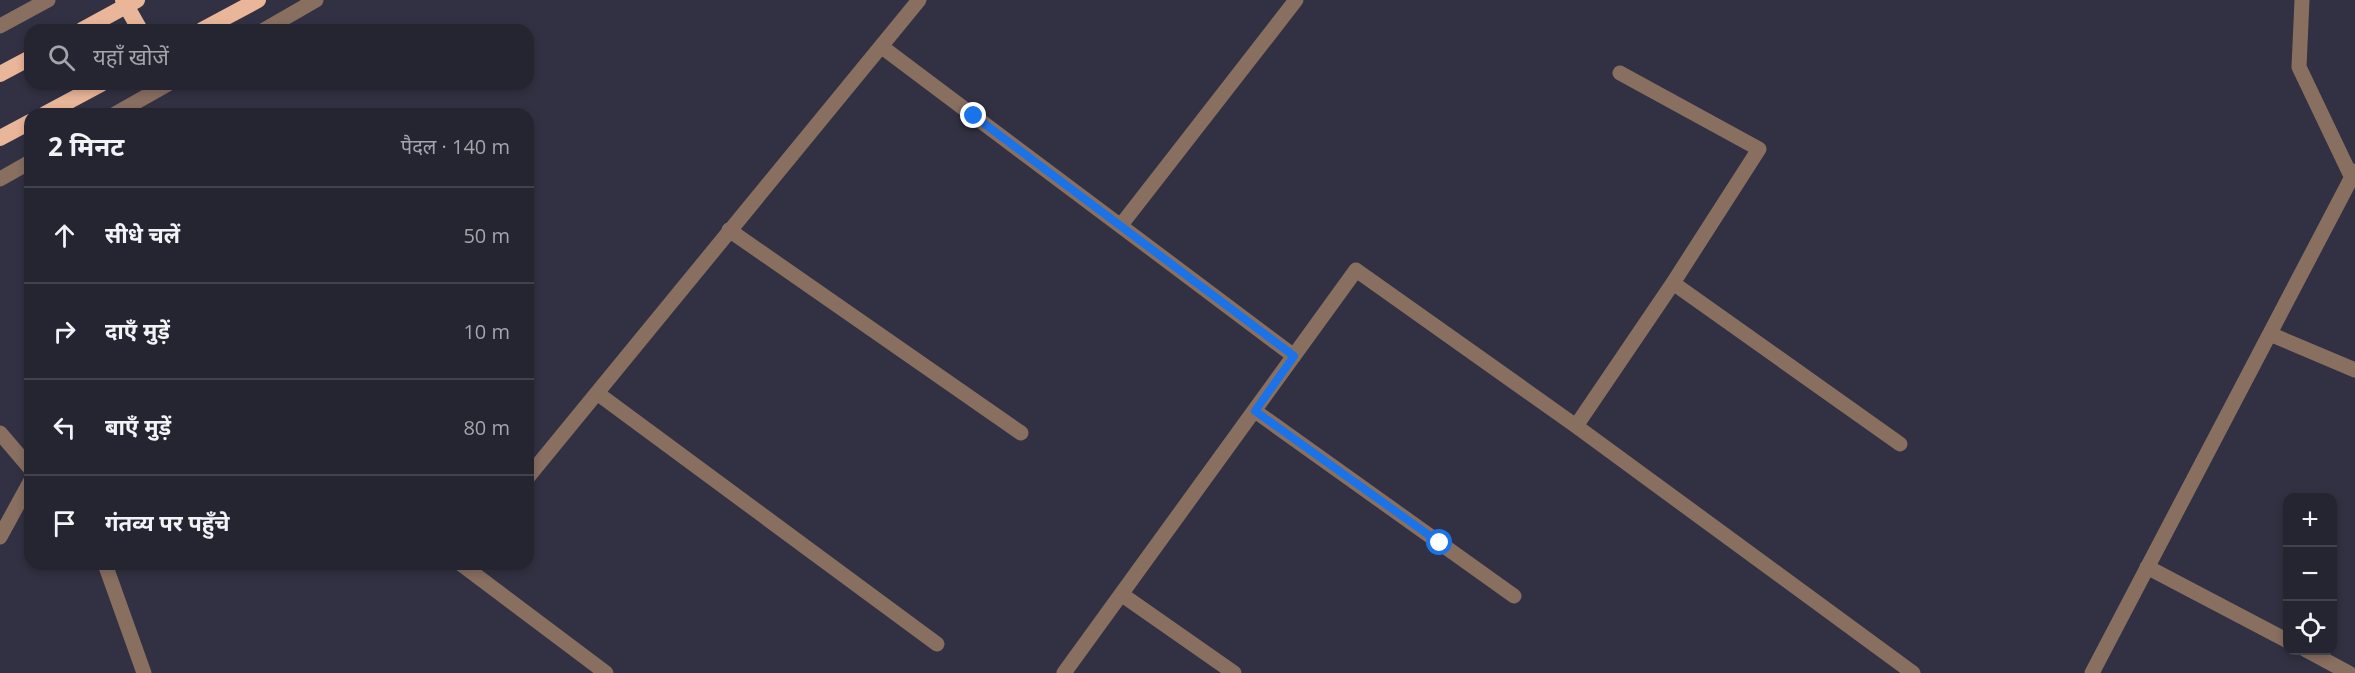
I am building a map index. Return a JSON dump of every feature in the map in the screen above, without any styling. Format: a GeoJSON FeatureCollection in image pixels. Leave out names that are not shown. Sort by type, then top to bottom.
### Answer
{"type":"FeatureCollection","features":[{"type":"Feature","properties":{"kind":"highway"},"geometry":{"type":"LineString","coordinates":[[213,24],[258,0]]}},
{"type":"Feature","properties":{"kind":"highway"},"geometry":{"type":"LineString","coordinates":[[92,24],[129,2],[138,24]]}},
{"type":"Feature","properties":{"kind":"highway"},"geometry":{"type":"LineString","coordinates":[[0,74],[24,61]]}},
{"type":"Feature","properties":{"kind":"highway"},"geometry":{"type":"LineString","coordinates":[[56,108],[90,90]]}},
{"type":"Feature","properties":{"kind":"highway"},"geometry":{"type":"LineString","coordinates":[[0,138],[24,125]]}},
{"type":"Feature","properties":{"kind":"street"},"geometry":{"type":"LineString","coordinates":[[0,26],[48,0]]}},
{"type":"Feature","properties":{"kind":"street"},"geometry":{"type":"LineString","coordinates":[[274,24],[316,0]]}},
{"type":"Feature","properties":{"kind":"street"},"geometry":{"type":"LineString","coordinates":[[534,470],[919,0]]}},
{"type":"Feature","properties":{"kind":"street"},"geometry":{"type":"LineString","coordinates":[[1121,225],[1296,0]]}},
{"type":"Feature","properties":{"kind":"street"},"geometry":{"type":"LineString","coordinates":[[2092,673],[2353,175],[2299,67],[2302,0]]}},
{"type":"Feature","properties":{"kind":"street"},"geometry":{"type":"LineString","coordinates":[[882,47],[1294,356]]}},
{"type":"Feature","properties":{"kind":"street"},"geometry":{"type":"LineString","coordinates":[[1576,426],[1673,283],[1759,149],[1620,73]]}},
{"type":"Feature","properties":{"kind":"street"},"geometry":{"type":"LineString","coordinates":[[126,108],[157,90]]}},
{"type":"Feature","properties":{"kind":"street"},"geometry":{"type":"LineString","coordinates":[[0,179],[24,165]]}},
{"type":"Feature","properties":{"kind":"street"},"geometry":{"type":"LineString","coordinates":[[729,230],[1021,433]]}},
{"type":"Feature","properties":{"kind":"street"},"geometry":{"type":"LineString","coordinates":[[1064,673],[1356,270],[1576,426],[1913,673]]}},
{"type":"Feature","properties":{"kind":"street"},"geometry":{"type":"LineString","coordinates":[[1673,283],[1900,444]]}},
{"type":"Feature","properties":{"kind":"street"},"geometry":{"type":"LineString","coordinates":[[2270,334],[2355,370]]}},
{"type":"Feature","properties":{"kind":"street"},"geometry":{"type":"LineString","coordinates":[[597,393],[937,644]]}},
{"type":"Feature","properties":{"kind":"street"},"geometry":{"type":"LineString","coordinates":[[1255,411],[1514,596]]}},
{"type":"Feature","properties":{"kind":"street"},"geometry":{"type":"LineString","coordinates":[[0,433],[24,461]]}},
{"type":"Feature","properties":{"kind":"street"},"geometry":{"type":"LineString","coordinates":[[0,537],[24,493]]}},
{"type":"Feature","properties":{"kind":"street"},"geometry":{"type":"LineString","coordinates":[[2147,567],[2283,638]]}},
{"type":"Feature","properties":{"kind":"street"},"geometry":{"type":"LineString","coordinates":[[107,570],[144,673]]}},
{"type":"Feature","properties":{"kind":"street"},"geometry":{"type":"LineString","coordinates":[[469,570],[606,673]]}},
{"type":"Feature","properties":{"kind":"street"},"geometry":{"type":"LineString","coordinates":[[1121,594],[1234,673]]}},
{"type":"Feature","properties":{"kind":"street"},"geometry":{"type":"LineString","coordinates":[[2314,655],[2349,673]]}},
{"type":"Feature","properties":{"kind":"route"},"geometry":{"type":"LineString","coordinates":[[974,116],[1294,356],[1255,411],[1440,543]]}}]}
